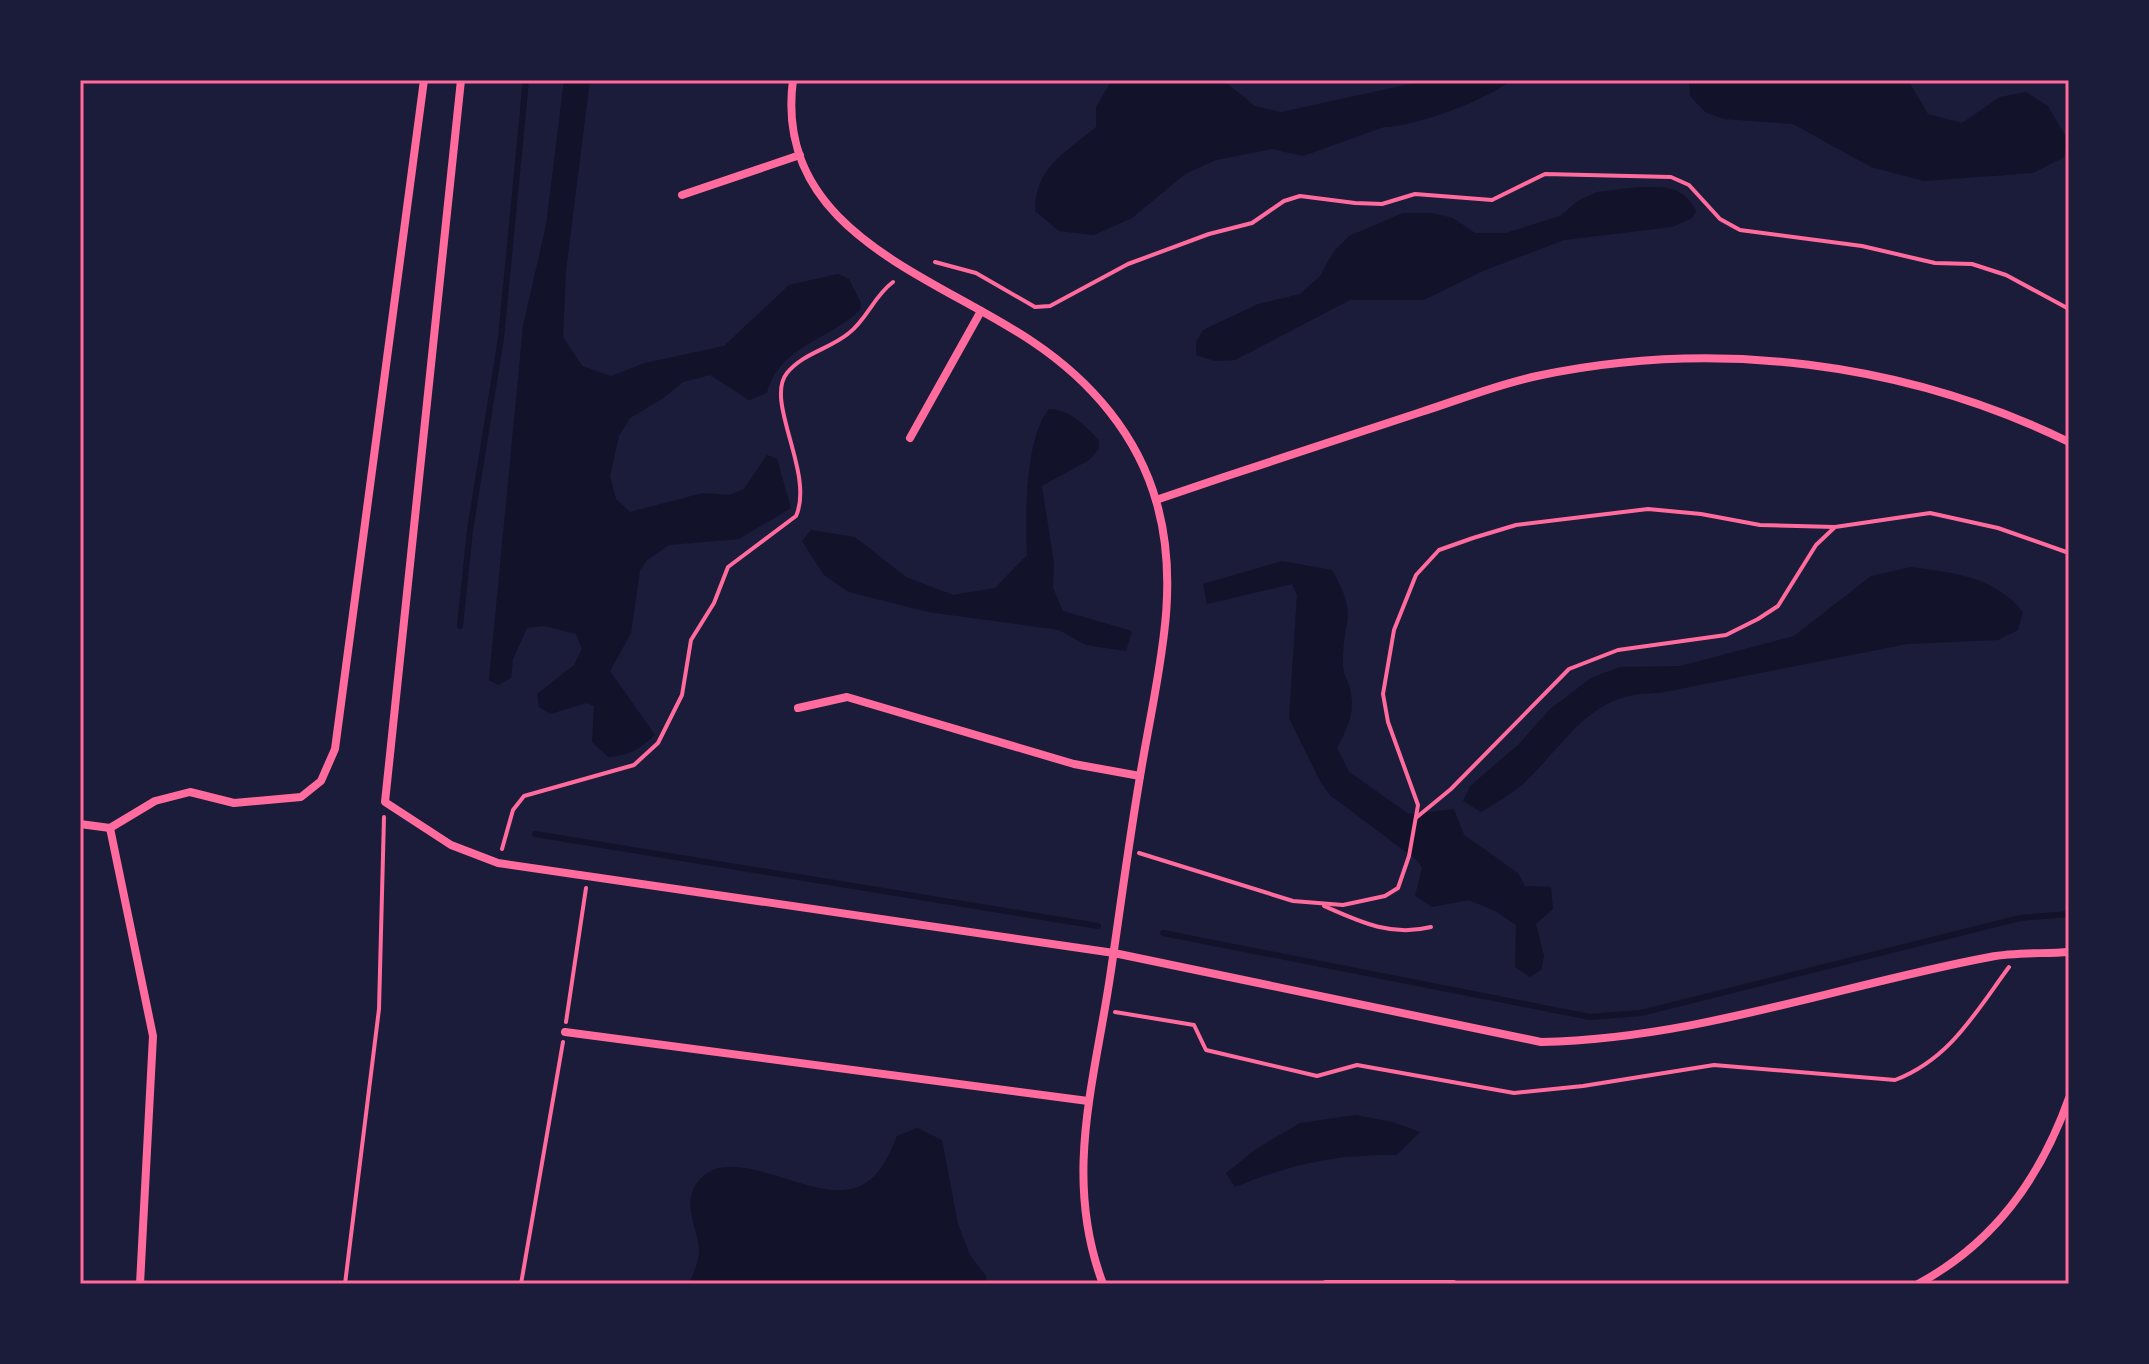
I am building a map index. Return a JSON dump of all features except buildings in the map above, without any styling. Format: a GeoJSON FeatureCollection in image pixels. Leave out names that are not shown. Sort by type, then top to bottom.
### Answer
{"type":"FeatureCollection","features":[{"type":"Feature","properties":{"kind":"street"},"geometry":{"type":"LineString","coordinates":[[80,824],[110,828],[155,801],[190,792],[234,803],[301,797],[321,781],[335,749],[424,80]]}},
{"type":"Feature","properties":{"kind":"street"},"geometry":{"type":"LineString","coordinates":[[461,80],[385,802],[451,845],[498,863],[1114,953],[1541,1042],[1593,1041],[1663,1032],[1993,956],[2069,952]]}},
{"type":"Feature","properties":{"kind":"street"},"geometry":{"type":"LineString","coordinates":[[793,80],[793,127],[800,155],[824,200],[852,232],[923,279],[1033,342],[1079,378],[1109,410],[1143,466],[1156,500],[1168,567],[1167,625],[1088,1101],[1081,1193],[1087,1240],[1103,1284]]}},
{"type":"Feature","properties":{"kind":"street"},"geometry":{"type":"LineString","coordinates":[[682,195],[800,155]]}},
{"type":"Feature","properties":{"kind":"street"},"geometry":{"type":"LineString","coordinates":[[910,438],[981,311]]}},
{"type":"Feature","properties":{"kind":"street"},"geometry":{"type":"LineString","coordinates":[[1156,500],[1534,376],[1614,363],[1682,358],[1768,361],[1894,378],[1996,409],[2069,442]]}},
{"type":"Feature","properties":{"kind":"street"},"geometry":{"type":"LineString","coordinates":[[798,708],[847,697],[1074,764],[1140,776]]}},
{"type":"Feature","properties":{"kind":"street"},"geometry":{"type":"LineString","coordinates":[[110,828],[153,1036],[140,1284]]}},
{"type":"Feature","properties":{"kind":"street"},"geometry":{"type":"LineString","coordinates":[[565,1032],[1088,1101]]}},
{"type":"Feature","properties":{"kind":"street"},"geometry":{"type":"LineString","coordinates":[[1918,1284],[1952,1265],[1995,1227],[2030,1185],[2055,1138],[2069,1098]]}},
{"type":"Feature","properties":{"kind":"street"},"geometry":{"type":"LineString","coordinates":[[1935,1275],[1940,1284]]}},
{"type":"Feature","properties":{"kind":"street"},"geometry":{"type":"LineString","coordinates":[[1326,1284],[1453,1284]]}},
{"type":"Feature","properties":{"kind":"path"},"geometry":{"type":"LineString","coordinates":[[935,262],[976,273],[1035,307],[1050,306],[1128,264],[1209,234],[1252,223],[1284,201],[1300,196],[1382,204],[1415,194],[1492,200],[1545,174],[1631,175],[1671,177],[1689,185],[1720,219],[1740,230],[1862,246],[1935,263],[1972,264],[2006,275],[2069,309]]}},
{"type":"Feature","properties":{"kind":"path"},"geometry":{"type":"LineString","coordinates":[[498,863],[513,810],[524,796],[634,765],[658,743],[682,695],[691,640],[714,603],[728,567],[796,516],[801,504],[801,474],[780,395],[781,380],[805,357],[848,334],[882,290],[893,282]]}},
{"type":"Feature","properties":{"kind":"path"},"geometry":{"type":"LineString","coordinates":[[1130,850],[1244,889],[1293,901],[1343,905],[1385,896],[1398,888],[1409,856],[1418,805],[1388,722],[1383,694],[1394,630],[1416,575],[1439,550],[1516,525],[1648,509],[1701,514],[1760,525],[1835,527],[1930,513],[1946,514],[2069,553]]}},
{"type":"Feature","properties":{"kind":"path"},"geometry":{"type":"LineString","coordinates":[[1417,817],[1451,789],[1569,669],[1618,650],[1726,635],[1758,619],[1778,606],[1816,545],[1835,527]]}},
{"type":"Feature","properties":{"kind":"path"},"geometry":{"type":"LineString","coordinates":[[345,1284],[379,1009],[385,802]]}},
{"type":"Feature","properties":{"kind":"path"},"geometry":{"type":"LineString","coordinates":[[521,1284],[589,876]]}},
{"type":"Feature","properties":{"kind":"path"},"geometry":{"type":"LineString","coordinates":[[1318,903],[1377,928],[1407,933],[1431,927]]}},
{"type":"Feature","properties":{"kind":"path"},"geometry":{"type":"LineString","coordinates":[[1105,1010],[1194,1025],[1206,1050],[1317,1076],[1357,1065],[1514,1093],[1583,1086],[1714,1065],[1895,1080],[1918,1071],[1970,1025],[2018,955]]}},
{"type":"Feature","properties":{"kind":"shaded area"},"geometry":{"type":"Polygon","coordinates":[[[564,80],[590,80],[566,271],[563,337],[582,366],[611,376],[645,363],[724,346],[789,285],[838,274],[849,279],[861,303],[860,310],[847,321],[793,354],[773,377],[767,393],[749,400],[710,375],[683,382],[630,418],[619,436],[610,476],[616,499],[630,512],[703,493],[729,495],[744,489],[767,455],[777,459],[791,508],[739,539],[669,545],[647,560],[640,570],[631,633],[610,671],[655,735],[634,751],[608,757],[592,742],[594,706],[587,703],[550,714],[539,707],[537,694],[574,665],[582,649],[576,634],[545,626],[527,628],[513,659],[511,678],[498,685],[489,680],[523,326],[546,225],[564,80]]]}},
{"type":"Feature","properties":{"kind":"shaded area"},"geometry":{"type":"Polygon","coordinates":[[[1112,80],[1223,80],[1255,106],[1281,112],[1429,80],[1511,80],[1486,96],[1450,111],[1384,127],[1303,156],[1272,149],[1216,160],[1185,174],[1132,218],[1094,235],[1059,231],[1035,211],[1040,183],[1063,153],[1096,127],[1096,107],[1112,80]]]}},
{"type":"Feature","properties":{"kind":"shaded area"},"geometry":{"type":"Polygon","coordinates":[[[1689,80],[1908,80],[1928,114],[1962,123],[2000,97],[2026,92],[2048,106],[2067,139],[2064,157],[2033,173],[1924,181],[1871,167],[1793,124],[1724,119],[1705,112],[1690,96],[1689,80]]]}},
{"type":"Feature","properties":{"kind":"shaded area"},"geometry":{"type":"Polygon","coordinates":[[[1639,187],[1672,189],[1685,196],[1696,211],[1692,218],[1672,227],[1564,240],[1483,271],[1424,300],[1350,300],[1235,360],[1215,361],[1196,355],[1196,342],[1203,330],[1258,304],[1300,294],[1320,276],[1334,251],[1349,236],[1403,213],[1431,213],[1453,218],[1475,233],[1506,233],[1560,216],[1579,200],[1597,192],[1639,187]]]}},
{"type":"Feature","properties":{"kind":"shaded area"},"geometry":{"type":"Polygon","coordinates":[[[1049,409],[1070,415],[1099,440],[1099,449],[1089,460],[1042,486],[1054,564],[1053,588],[1063,611],[1132,631],[1126,651],[1086,645],[1059,630],[928,612],[849,592],[824,575],[802,541],[811,530],[855,537],[906,577],[953,595],[995,588],[1027,555],[1026,521],[1031,458],[1035,438],[1049,409]]]}},
{"type":"Feature","properties":{"kind":"shaded area"},"geometry":{"type":"Polygon","coordinates":[[[1282,561],[1332,570],[1345,599],[1348,618],[1343,665],[1352,706],[1337,748],[1349,772],[1409,814],[1454,809],[1464,835],[1518,873],[1525,886],[1551,887],[1553,909],[1536,924],[1544,956],[1541,970],[1530,977],[1515,967],[1516,925],[1495,911],[1469,900],[1432,907],[1415,896],[1422,868],[1418,861],[1331,796],[1321,783],[1289,718],[1297,595],[1292,584],[1207,604],[1203,584],[1282,561]]]}},
{"type":"Feature","properties":{"kind":"shaded area"},"geometry":{"type":"Polygon","coordinates":[[[1911,567],[1972,578],[1999,591],[2023,612],[2018,630],[1998,640],[1907,644],[1616,700],[1584,720],[1528,779],[1506,797],[1481,812],[1463,801],[1470,786],[1518,745],[1549,710],[1591,678],[1620,667],[1680,666],[1794,636],[1871,576],[1911,567]]]}},
{"type":"Feature","properties":{"kind":"shaded area"},"geometry":{"type":"Polygon","coordinates":[[[1356,1115],[1392,1122],[1420,1132],[1397,1155],[1353,1156],[1314,1162],[1235,1187],[1226,1173],[1256,1149],[1300,1123],[1356,1115]]]}},
{"type":"Feature","properties":{"kind":"shaded area"},"geometry":{"type":"Polygon","coordinates":[[[917,1128],[942,1140],[958,1224],[970,1255],[986,1276],[986,1284],[689,1284],[699,1253],[691,1199],[697,1183],[713,1170],[732,1167],[754,1170],[826,1189],[848,1190],[867,1182],[877,1173],[897,1136],[917,1128]]]}},
{"type":"Feature","properties":{"kind":"waterway"},"geometry":{"type":"LineString","coordinates":[[460,626],[470,530],[501,338],[526,80]]}},
{"type":"Feature","properties":{"kind":"waterway"},"geometry":{"type":"LineString","coordinates":[[535,834],[1098,926]]}},
{"type":"Feature","properties":{"kind":"waterway"},"geometry":{"type":"LineString","coordinates":[[1163,933],[1590,1017],[1641,1013],[2020,918],[2069,914]]}}]}
